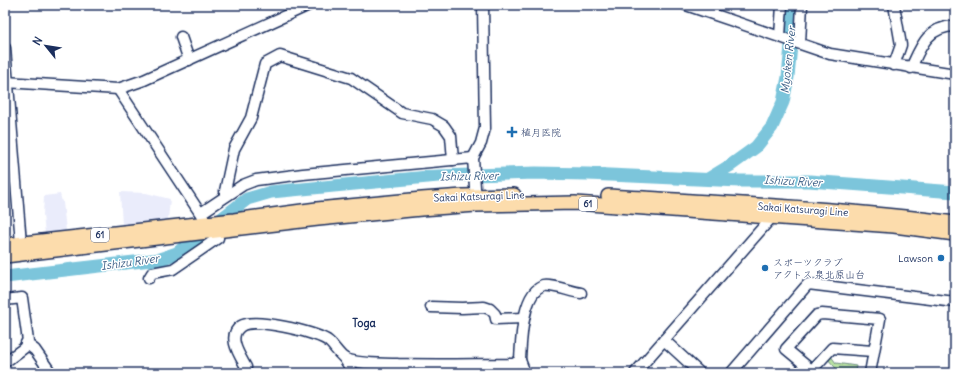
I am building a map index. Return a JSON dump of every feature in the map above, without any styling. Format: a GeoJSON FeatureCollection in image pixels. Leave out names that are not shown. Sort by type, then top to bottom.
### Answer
{"type":"FeatureCollection","features":[{"type":"Feature","properties":{"kind":"main road","name":"Sakai Katsuragi Line"},"geometry":{"type":"LineString","coordinates":[[5,245],[208,225],[370,214],[475,195]]}},
{"type":"Feature","properties":{"kind":"main road","name":"Sakai Katsuragi Line"},"geometry":{"type":"LineString","coordinates":[[5,256],[181,235],[208,225],[234,220],[317,209],[422,198],[475,195],[575,203],[773,212],[893,215],[955,223]]}},
{"type":"Feature","properties":{"kind":"main road","name":"Sakai Katsuragi Line"},"geometry":{"type":"LineString","coordinates":[[773,212],[955,234]]}},
{"type":"Feature","properties":{"kind":"street"},"geometry":{"type":"LineString","coordinates":[[7,82],[118,89],[144,80],[309,5]]}},
{"type":"Feature","properties":{"kind":"street"},"geometry":{"type":"LineString","coordinates":[[475,195],[473,160],[481,143],[485,128],[484,5]]}},
{"type":"Feature","properties":{"kind":"street"},"geometry":{"type":"LineString","coordinates":[[686,5],[705,8],[830,54],[955,74]]}},
{"type":"Feature","properties":{"kind":"street"},"geometry":{"type":"LineString","coordinates":[[780,36],[782,5]]}},
{"type":"Feature","properties":{"kind":"street"},"geometry":{"type":"LineString","coordinates":[[799,43],[802,5]]}},
{"type":"Feature","properties":{"kind":"street"},"geometry":{"type":"LineString","coordinates":[[894,5],[900,45],[894,65]]}},
{"type":"Feature","properties":{"kind":"street"},"geometry":{"type":"LineString","coordinates":[[911,68],[928,36],[934,31],[955,26]]}},
{"type":"Feature","properties":{"kind":"street"},"geometry":{"type":"LineString","coordinates":[[181,37],[189,60]]}},
{"type":"Feature","properties":{"kind":"street"},"geometry":{"type":"LineString","coordinates":[[5,48],[10,171],[21,243]]}},
{"type":"Feature","properties":{"kind":"street"},"geometry":{"type":"LineString","coordinates":[[227,195],[225,191],[234,149],[251,118],[265,64],[280,56],[352,78],[402,113],[432,119],[444,126],[451,136],[453,160]]}},
{"type":"Feature","properties":{"kind":"street"},"geometry":{"type":"LineString","coordinates":[[118,89],[208,225]]}},
{"type":"Feature","properties":{"kind":"street"},"geometry":{"type":"LineString","coordinates":[[150,278],[152,273],[173,269],[208,225],[227,195],[256,180],[303,174],[453,160],[473,160]]}},
{"type":"Feature","properties":{"kind":"street"},"geometry":{"type":"LineString","coordinates":[[636,373],[773,212]]}},
{"type":"Feature","properties":{"kind":"street"},"geometry":{"type":"LineString","coordinates":[[731,373],[808,284],[955,302]]}},
{"type":"Feature","properties":{"kind":"street"},"geometry":{"type":"LineString","coordinates":[[525,373],[520,360],[524,318],[528,303],[534,294],[539,288],[544,286],[552,286],[563,290],[581,293]]}},
{"type":"Feature","properties":{"kind":"street"},"geometry":{"type":"LineString","coordinates":[[5,300],[22,298],[28,341],[24,348],[5,362]]}},
{"type":"Feature","properties":{"kind":"street"},"geometry":{"type":"LineString","coordinates":[[431,307],[484,307],[490,309],[495,314],[496,319],[524,318]]}},
{"type":"Feature","properties":{"kind":"street"},"geometry":{"type":"LineString","coordinates":[[870,373],[880,319],[822,314],[817,316],[786,349],[813,371],[832,348],[873,351]]}},
{"type":"Feature","properties":{"kind":"street"},"geometry":{"type":"LineString","coordinates":[[243,373],[246,367],[234,339],[235,332],[241,326],[249,324],[275,325],[312,334],[327,340],[344,358],[351,373]]}},
{"type":"Feature","properties":{"kind":"street"},"geometry":{"type":"LineString","coordinates":[[664,340],[700,373]]}},
{"type":"Feature","properties":{"kind":"street"},"geometry":{"type":"LineString","coordinates":[[26,343],[35,350],[51,373]]}},
{"type":"Feature","properties":{"kind":"street"},"geometry":{"type":"LineString","coordinates":[[344,358],[353,361],[410,369],[514,364],[520,360]]}},
{"type":"Feature","properties":{"kind":"shaded area"},"geometry":{"type":"Polygon","coordinates":[[[120,192],[146,193],[170,199],[168,220],[122,225],[120,192]]]}},
{"type":"Feature","properties":{"kind":"shaded area"},"geometry":{"type":"Polygon","coordinates":[[[60,194],[63,202],[66,231],[45,234],[43,215],[44,196],[60,194]]]}},
{"type":"Feature","properties":{"kind":"green space"},"geometry":{"type":"Polygon","coordinates":[[[830,355],[836,363],[856,366],[855,373],[840,373],[827,358],[830,355]]]}},
{"type":"Feature","properties":{"kind":"waterway","name":"Myoken River"},"geometry":{"type":"LineString","coordinates":[[708,179],[756,147],[772,127],[783,102],[788,77],[793,25],[793,5]]}},
{"type":"Feature","properties":{"kind":"waterway","name":"Ishizu River"},"geometry":{"type":"LineString","coordinates":[[5,277],[160,259],[177,253],[247,199],[271,192],[438,176],[536,173],[588,174],[740,181],[809,181],[955,192]]}},
{"type":"Feature","properties":{"kind":"place","name":"植月医院"},"geometry":{"type":"Point","coordinates":[512,132]}},
{"type":"Feature","properties":{"kind":"place","name":"Lawson"},"geometry":{"type":"Point","coordinates":[941,258]}},
{"type":"Feature","properties":{"kind":"place","name":"スポーツクラブ アクトス 泉北原山台"},"geometry":{"type":"Point","coordinates":[765,268]}},
{"type":"Feature","properties":{"kind":"district","name":"Toga"},"geometry":{"type":"Point","coordinates":[364,323]}}]}
